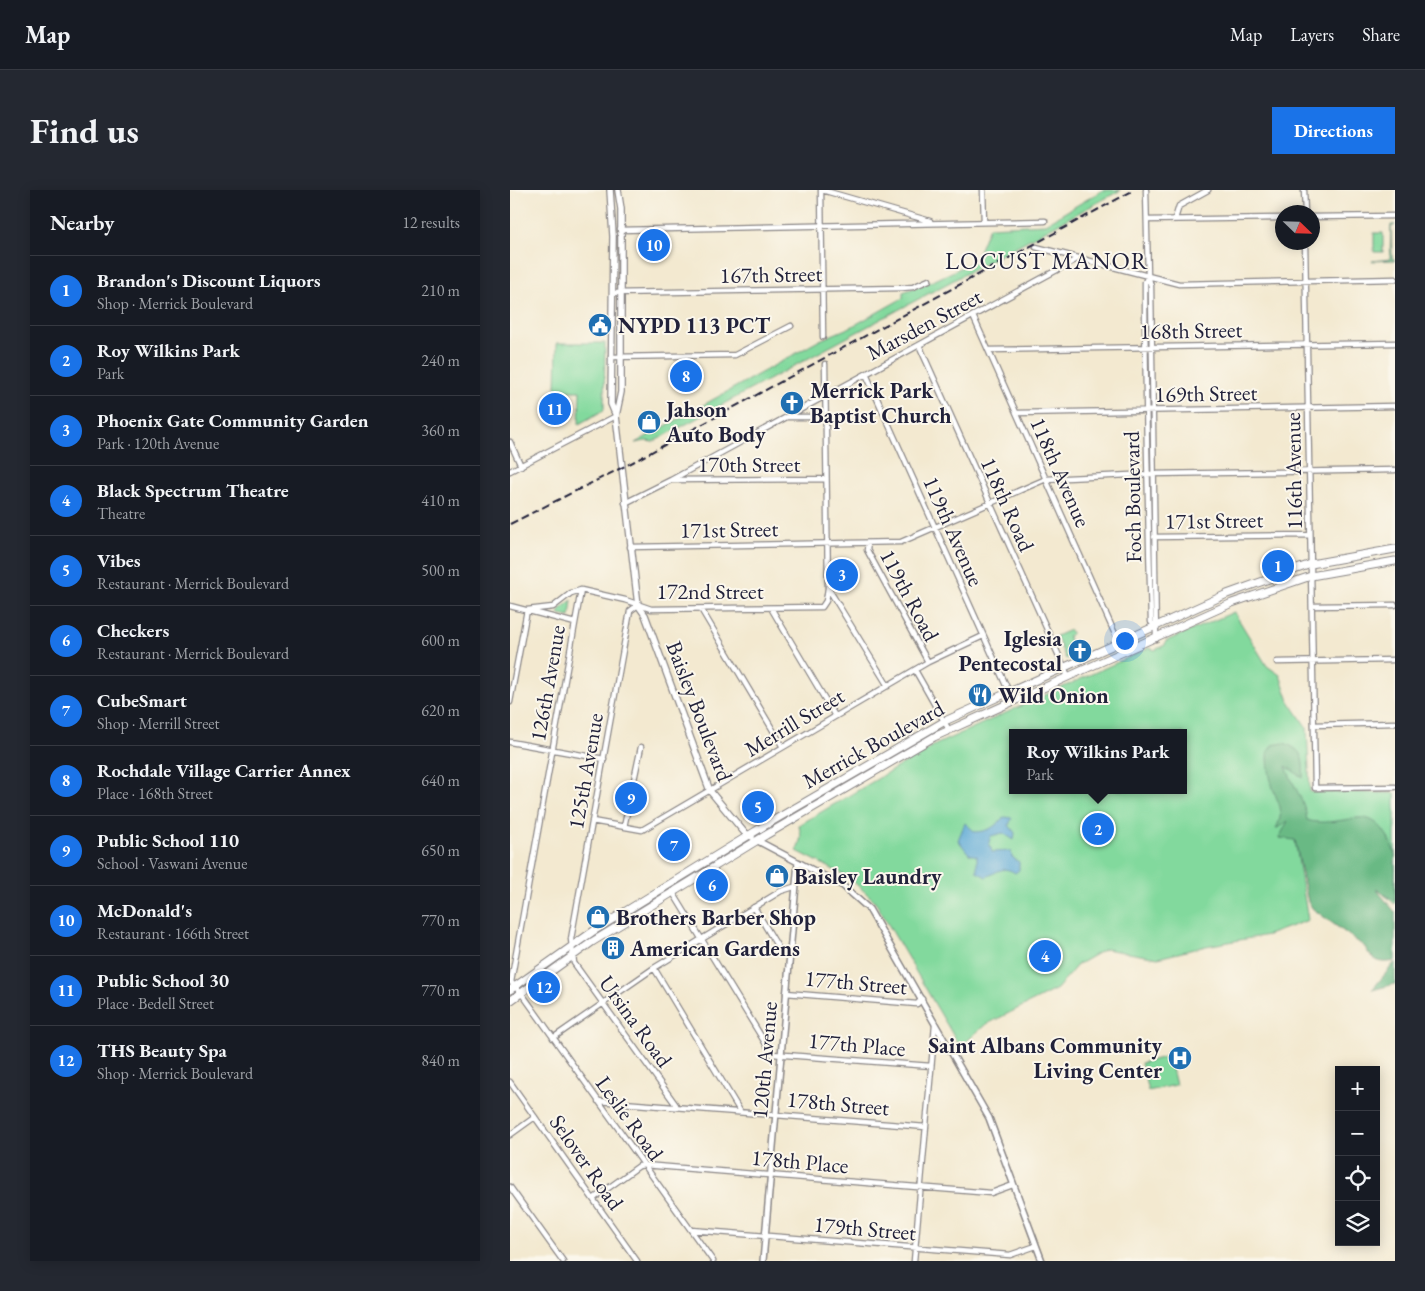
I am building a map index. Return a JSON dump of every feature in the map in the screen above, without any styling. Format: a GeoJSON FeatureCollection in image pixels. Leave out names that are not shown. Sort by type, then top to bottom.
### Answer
{"type":"FeatureCollection","features":[{"type":"Feature","properties":{"kind":"main road","name":"Baisley Boulevard"},"geometry":{"type":"LineString","coordinates":[[610,190],[613,229],[611,404],[616,416],[638,605],[644,615],[710,791],[738,825],[758,841]]}},
{"type":"Feature","properties":{"kind":"main road","name":"Baisley Boulevard"},"geometry":{"type":"LineString","coordinates":[[616,416],[620,402],[620,230],[618,190]]}},
{"type":"Feature","properties":{"kind":"main road"},"geometry":{"type":"LineString","coordinates":[[613,229],[620,230]]}},
{"type":"Feature","properties":{"kind":"main road","name":"Merrick Boulevard"},"geometry":{"type":"LineString","coordinates":[[512,988],[572,946],[669,885],[945,721],[1226,594],[1311,564],[1395,549]]}},
{"type":"Feature","properties":{"kind":"main road"},"geometry":{"type":"LineString","coordinates":[[1386,550],[1392,561]]}},
{"type":"Feature","properties":{"kind":"main road","name":"Merrick Boulevard"},"geometry":{"type":"LineString","coordinates":[[510,1001],[573,956],[758,841],[949,730],[1232,604],[1311,576],[1392,561]]}},
{"type":"Feature","properties":{"kind":"street"},"geometry":{"type":"LineString","coordinates":[[823,337],[822,190],[936,223]]}},
{"type":"Feature","properties":{"kind":"street"},"geometry":{"type":"LineString","coordinates":[[983,190],[984,222]]}},
{"type":"Feature","properties":{"kind":"street","name":"Foch Boulevard"},"geometry":{"type":"LineString","coordinates":[[1146,190],[1148,276],[1151,286],[1156,639]]}},
{"type":"Feature","properties":{"kind":"street"},"geometry":{"type":"LineString","coordinates":[[1175,219],[1179,206],[1208,190]]}},
{"type":"Feature","properties":{"kind":"street"},"geometry":{"type":"LineString","coordinates":[[1304,190],[1304,205]]}},
{"type":"Feature","properties":{"kind":"street"},"geometry":{"type":"LineString","coordinates":[[1320,217],[1395,216]]}},
{"type":"Feature","properties":{"kind":"street"},"geometry":{"type":"LineString","coordinates":[[1147,220],[1275,218]]}},
{"type":"Feature","properties":{"kind":"street"},"geometry":{"type":"LineString","coordinates":[[620,230],[1045,221]]}},
{"type":"Feature","properties":{"kind":"street"},"geometry":{"type":"LineString","coordinates":[[1036,247],[1179,284],[1395,279]]}},
{"type":"Feature","properties":{"kind":"street","name":"116th Avenue"},"geometry":{"type":"LineString","coordinates":[[1305,250],[1315,788],[1395,787]]}},
{"type":"Feature","properties":{"kind":"street","name":"Marsden Street"},"geometry":{"type":"LineString","coordinates":[[625,503],[671,480],[1079,258]]}},
{"type":"Feature","properties":{"kind":"street","name":"Foch Boulevard"},"geometry":{"type":"LineString","coordinates":[[1148,276],[1146,282],[1146,411],[1151,622],[1155,626]]}},
{"type":"Feature","properties":{"kind":"street","name":"167th Street"},"geometry":{"type":"LineString","coordinates":[[613,293],[913,287],[929,280]]}},
{"type":"Feature","properties":{"kind":"street","name":"118th Avenue"},"geometry":{"type":"LineString","coordinates":[[973,316],[1120,642]]}},
{"type":"Feature","properties":{"kind":"street"},"geometry":{"type":"LineString","coordinates":[[612,357],[735,355],[790,326]]}},
{"type":"Feature","properties":{"kind":"street","name":"168th Street"},"geometry":{"type":"LineString","coordinates":[[988,350],[1395,342]]}},
{"type":"Feature","properties":{"kind":"street","name":"118th Road"},"geometry":{"type":"LineString","coordinates":[[919,345],[1068,676]]}},
{"type":"Feature","properties":{"kind":"street"},"geometry":{"type":"LineString","coordinates":[[825,364],[828,588],[888,686]]}},
{"type":"Feature","properties":{"kind":"street","name":"119th Avenue"},"geometry":{"type":"LineString","coordinates":[[866,374],[1013,701]]}},
{"type":"Feature","properties":{"kind":"street","name":"169th Street"},"geometry":{"type":"LineString","coordinates":[[1017,413],[1395,406]]}},
{"type":"Feature","properties":{"kind":"street"},"geometry":{"type":"LineString","coordinates":[[510,472],[616,416]]}},
{"type":"Feature","properties":{"kind":"street"},"geometry":{"type":"LineString","coordinates":[[787,417],[826,417]]}},
{"type":"Feature","properties":{"kind":"street"},"geometry":{"type":"LineString","coordinates":[[510,442],[521,466]]}},
{"type":"Feature","properties":{"kind":"street"},"geometry":{"type":"LineString","coordinates":[[1046,479],[1148,474],[1395,470]]}},
{"type":"Feature","properties":{"kind":"street","name":"170th Street"},"geometry":{"type":"LineString","coordinates":[[671,480],[826,479]]}},
{"type":"Feature","properties":{"kind":"street","name":"171st Street"},"geometry":{"type":"LineString","coordinates":[[630,547],[901,542],[1046,479]]}},
{"type":"Feature","properties":{"kind":"street","name":"171st Street"},"geometry":{"type":"LineString","coordinates":[[1149,537],[1310,535]]}},
{"type":"Feature","properties":{"kind":"street","name":"119th Road"},"geometry":{"type":"LineString","coordinates":[[868,543],[867,550],[928,662]]}},
{"type":"Feature","properties":{"kind":"street","name":"172nd Street"},"geometry":{"type":"LineString","coordinates":[[581,590],[651,610],[822,606],[826,601],[828,588]]}},
{"type":"Feature","properties":{"kind":"street"},"geometry":{"type":"LineString","coordinates":[[526,610],[553,608],[571,593],[581,590]]}},
{"type":"Feature","properties":{"kind":"street","name":"126th Avenue"},"geometry":{"type":"LineString","coordinates":[[512,988],[510,982],[581,590]]}},
{"type":"Feature","properties":{"kind":"street","name":"125th Avenue"},"geometry":{"type":"LineString","coordinates":[[573,956],[571,939],[630,611],[638,605]]}},
{"type":"Feature","properties":{"kind":"street"},"geometry":{"type":"LineString","coordinates":[[1312,606],[1395,605]]}},
{"type":"Feature","properties":{"kind":"street"},"geometry":{"type":"LineString","coordinates":[[510,606],[537,615],[575,623]]}},
{"type":"Feature","properties":{"kind":"street"},"geometry":{"type":"LineString","coordinates":[[701,608],[783,747]]}},
{"type":"Feature","properties":{"kind":"street"},"geometry":{"type":"LineString","coordinates":[[771,608],[835,716]]}},
{"type":"Feature","properties":{"kind":"street"},"geometry":{"type":"LineString","coordinates":[[510,702],[526,610]]}},
{"type":"Feature","properties":{"kind":"street","name":"Merrill Street"},"geometry":{"type":"LineString","coordinates":[[592,822],[642,830],[928,662],[983,636]]}},
{"type":"Feature","properties":{"kind":"street"},"geometry":{"type":"LineString","coordinates":[[1277,662],[1395,660]]}},
{"type":"Feature","properties":{"kind":"street"},"geometry":{"type":"LineString","coordinates":[[915,670],[949,730]]}},
{"type":"Feature","properties":{"kind":"street"},"geometry":{"type":"LineString","coordinates":[[1314,725],[1395,723]]}},
{"type":"Feature","properties":{"kind":"street"},"geometry":{"type":"LineString","coordinates":[[510,742],[604,759]]}},
{"type":"Feature","properties":{"kind":"street"},"geometry":{"type":"LineString","coordinates":[[624,827],[641,746]]}},
{"type":"Feature","properties":{"kind":"street","name":"Baisley Boulevard"},"geometry":{"type":"LineString","coordinates":[[758,841],[843,886],[870,909],[989,1118],[1042,1261]]}},
{"type":"Feature","properties":{"kind":"street","name":"120th Avenue"},"geometry":{"type":"LineString","coordinates":[[764,1261],[794,887],[798,862]]}},
{"type":"Feature","properties":{"kind":"street"},"geometry":{"type":"LineString","coordinates":[[669,885],[770,1052],[780,1055]]}},
{"type":"Feature","properties":{"kind":"street"},"geometry":{"type":"LineString","coordinates":[[553,1038],[603,1002],[701,938],[781,891],[794,887]]}},
{"type":"Feature","properties":{"kind":"street"},"geometry":{"type":"LineString","coordinates":[[754,907],[779,949],[789,954]]}},
{"type":"Feature","properties":{"kind":"street","name":"Ursina Road"},"geometry":{"type":"LineString","coordinates":[[573,956],[574,963],[676,1105]]}},
{"type":"Feature","properties":{"kind":"street"},"geometry":{"type":"LineString","coordinates":[[654,968],[740,1111]]}},
{"type":"Feature","properties":{"kind":"street","name":"Leslie Road"},"geometry":{"type":"LineString","coordinates":[[512,988],[520,993],[713,1261]]}},
{"type":"Feature","properties":{"kind":"street","name":"177th Street"},"geometry":{"type":"LineString","coordinates":[[786,993],[917,1004],[922,999]]}},
{"type":"Feature","properties":{"kind":"street"},"geometry":{"type":"LineString","coordinates":[[914,1261],[935,1025]]}},
{"type":"Feature","properties":{"kind":"street","name":"177th Place"},"geometry":{"type":"LineString","coordinates":[[780,1055],[931,1066]]}},
{"type":"Feature","properties":{"kind":"street","name":"Selover Road"},"geometry":{"type":"LineString","coordinates":[[510,1082],[637,1261]]}},
{"type":"Feature","properties":{"kind":"street","name":"178th Street"},"geometry":{"type":"LineString","coordinates":[[598,1100],[926,1127]]}},
{"type":"Feature","properties":{"kind":"street"},"geometry":{"type":"LineString","coordinates":[[510,1135],[535,1117]]}},
{"type":"Feature","properties":{"kind":"street"},"geometry":{"type":"LineString","coordinates":[[593,1199],[639,1166],[644,1165]]}},
{"type":"Feature","properties":{"kind":"street","name":"178th Place"},"geometry":{"type":"LineString","coordinates":[[644,1165],[991,1193],[1013,1185]]}},
{"type":"Feature","properties":{"kind":"street"},"geometry":{"type":"LineString","coordinates":[[510,1187],[563,1261]]}},
{"type":"Feature","properties":{"kind":"street","name":"179th Street"},"geometry":{"type":"LineString","coordinates":[[690,1230],[1010,1255],[1036,1246]]}},
{"type":"Feature","properties":{"kind":"green space"},"geometry":{"type":"Polygon","coordinates":[[[1103,190],[1121,190],[653,442],[635,443],[820,340],[853,326],[903,298],[903,292],[933,281],[975,261],[989,227],[1045,224],[1103,190]]]}},
{"type":"Feature","properties":{"kind":"green space"},"geometry":{"type":"Polygon","coordinates":[[[1391,225],[1395,225],[1391,227],[1392,258],[1395,260],[1372,261],[1390,259],[1391,225]]]}},
{"type":"Feature","properties":{"kind":"green space"},"geometry":{"type":"Polygon","coordinates":[[[1374,233],[1383,233],[1383,252],[1374,252],[1374,233]]]}},
{"type":"Feature","properties":{"kind":"green space"},"geometry":{"type":"Polygon","coordinates":[[[557,343],[605,343],[604,410],[579,424],[580,391],[556,391],[557,343]]]}},
{"type":"Feature","properties":{"kind":"green space"},"geometry":{"type":"Polygon","coordinates":[[[838,564],[851,564],[838,586],[838,564]]]}},
{"type":"Feature","properties":{"kind":"green space"},"geometry":{"type":"Polygon","coordinates":[[[572,600],[570,617],[560,615],[559,610],[572,600]]]}},
{"type":"Feature","properties":{"kind":"green space"},"geometry":{"type":"Polygon","coordinates":[[[1234,612],[1267,666],[1280,675],[1289,701],[1307,728],[1310,792],[1395,793],[1395,904],[1319,840],[1295,840],[1308,920],[1268,935],[1206,946],[1158,958],[1105,949],[1077,965],[1057,989],[985,1025],[960,1047],[874,900],[848,877],[797,851],[801,837],[799,825],[935,745],[1149,648],[1155,650],[1165,645],[1166,641],[1234,612]]]}},
{"type":"Feature","properties":{"kind":"green space"},"geometry":{"type":"Polygon","coordinates":[[[1070,630],[1072,634],[1068,636],[1076,654],[1066,659],[1056,636],[1070,630]]]}},
{"type":"Feature","properties":{"kind":"green space"},"geometry":{"type":"Polygon","coordinates":[[[1284,743],[1299,752],[1301,756],[1303,778],[1286,766],[1304,806],[1307,820],[1325,822],[1364,818],[1377,824],[1390,841],[1395,855],[1395,901],[1376,889],[1395,912],[1395,961],[1381,962],[1371,956],[1365,947],[1313,909],[1308,902],[1295,840],[1279,838],[1288,821],[1276,829],[1281,812],[1271,779],[1268,752],[1272,745],[1284,743]]]}},
{"type":"Feature","properties":{"kind":"green space"},"geometry":{"type":"Polygon","coordinates":[[[1395,962],[1395,984],[1372,990],[1395,962]]]}},
{"type":"Feature","properties":{"kind":"green space"},"geometry":{"type":"Polygon","coordinates":[[[1169,1056],[1176,1085],[1148,1091],[1141,1063],[1169,1056]]]}},
{"type":"Feature","properties":{"kind":"water"},"geometry":{"type":"Polygon","coordinates":[[[1004,817],[1012,818],[1009,825],[1015,833],[1014,840],[1003,833],[991,836],[989,842],[992,852],[1011,851],[1012,857],[1019,862],[1019,870],[1015,873],[1004,869],[986,877],[977,872],[977,856],[969,854],[958,840],[965,823],[975,832],[984,831],[991,828],[1004,817]]]}},
{"type":"Feature","properties":{"kind":"railway"},"geometry":{"type":"LineString","coordinates":[[510,524],[633,462],[1134,190]]}},
{"type":"Feature","properties":{"kind":"place","name":"McDonald's"},"geometry":{"type":"Point","coordinates":[654,245]}},
{"type":"Feature","properties":{"kind":"place","name":"NYPD 113 PCT"},"geometry":{"type":"Point","coordinates":[600,325]}},
{"type":"Feature","properties":{"kind":"place","name":"Rochdale Village Carrier Annex"},"geometry":{"type":"Point","coordinates":[686,376]}},
{"type":"Feature","properties":{"kind":"place","name":"Merrick Park Baptist Church"},"geometry":{"type":"Point","coordinates":[792,403]}},
{"type":"Feature","properties":{"kind":"place","name":"Public School 30"},"geometry":{"type":"Point","coordinates":[555,409]}},
{"type":"Feature","properties":{"kind":"place","name":"Jahson Auto Body"},"geometry":{"type":"Point","coordinates":[649,422]}},
{"type":"Feature","properties":{"kind":"place","name":"Brandon's Discount Liquors"},"geometry":{"type":"Point","coordinates":[1278,566]}},
{"type":"Feature","properties":{"kind":"place","name":"Phoenix Gate Community Garden"},"geometry":{"type":"Point","coordinates":[842,575]}},
{"type":"Feature","properties":{"kind":"place","name":"Iglesia Pentecostal"},"geometry":{"type":"Point","coordinates":[1080,651]}},
{"type":"Feature","properties":{"kind":"place","name":"Wild Onion"},"geometry":{"type":"Point","coordinates":[980,695]}},
{"type":"Feature","properties":{"kind":"place","name":"Public School 110"},"geometry":{"type":"Point","coordinates":[631,798]}},
{"type":"Feature","properties":{"kind":"place","name":"Vibes"},"geometry":{"type":"Point","coordinates":[758,807]}},
{"type":"Feature","properties":{"kind":"place","name":"Roy Wilkins Park"},"geometry":{"type":"Point","coordinates":[1098,829]}},
{"type":"Feature","properties":{"kind":"place","name":"CubeSmart"},"geometry":{"type":"Point","coordinates":[674,845]}},
{"type":"Feature","properties":{"kind":"place","name":"Baisley Laundry"},"geometry":{"type":"Point","coordinates":[777,876]}},
{"type":"Feature","properties":{"kind":"place","name":"Checkers"},"geometry":{"type":"Point","coordinates":[712,885]}},
{"type":"Feature","properties":{"kind":"place","name":"Brothers Barber Shop"},"geometry":{"type":"Point","coordinates":[598,917]}},
{"type":"Feature","properties":{"kind":"place","name":"American Gardens"},"geometry":{"type":"Point","coordinates":[613,948]}},
{"type":"Feature","properties":{"kind":"place","name":"Black Spectrum Theatre"},"geometry":{"type":"Point","coordinates":[1045,956]}},
{"type":"Feature","properties":{"kind":"place","name":"THS Beauty Spa"},"geometry":{"type":"Point","coordinates":[544,987]}},
{"type":"Feature","properties":{"kind":"place","name":"Saint Albans Community Living Center"},"geometry":{"type":"Point","coordinates":[1180,1058]}},
{"type":"Feature","properties":{"kind":"district","name":"LOCUST MANOR"},"geometry":{"type":"Point","coordinates":[1047,261]}}]}
